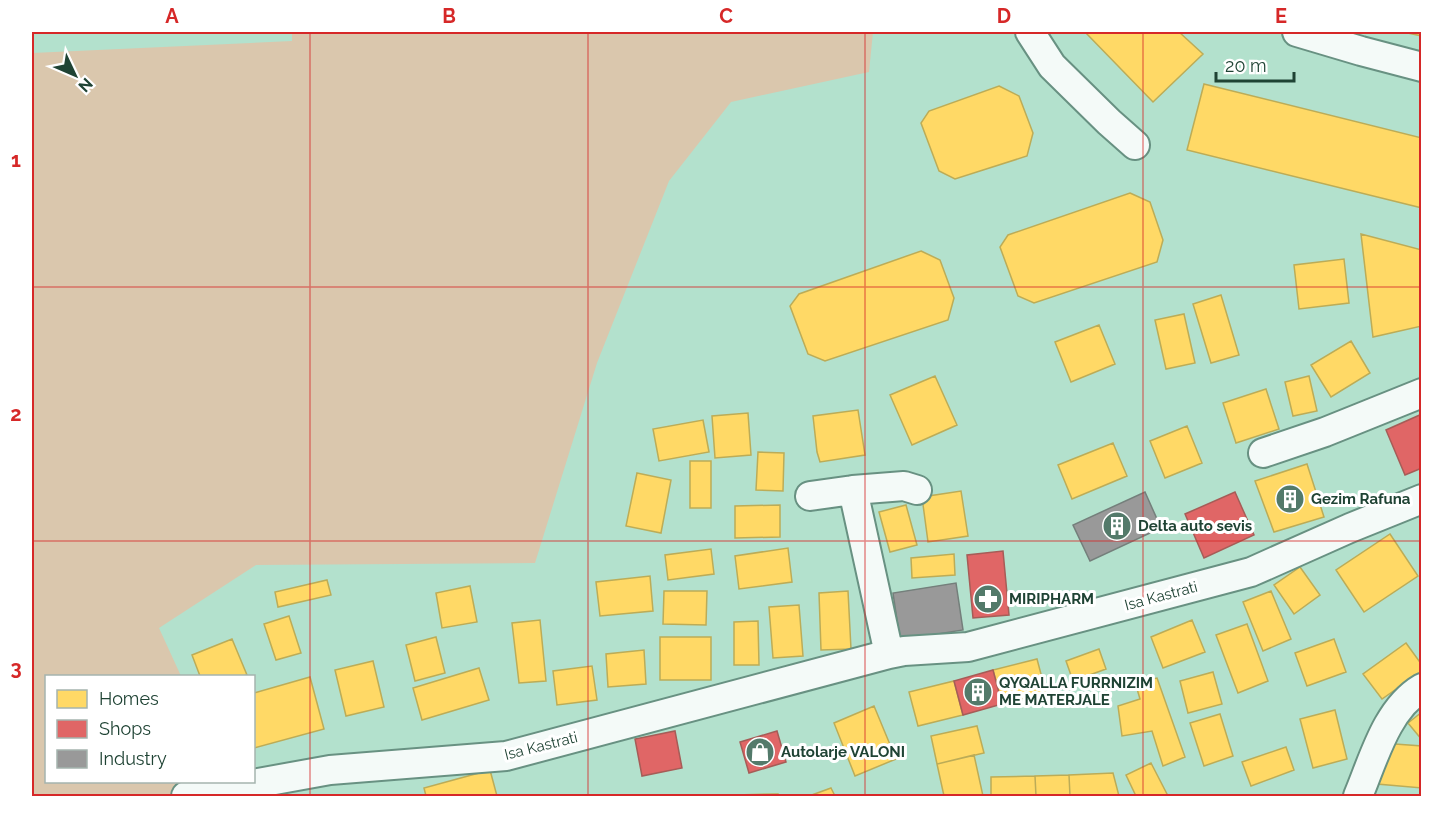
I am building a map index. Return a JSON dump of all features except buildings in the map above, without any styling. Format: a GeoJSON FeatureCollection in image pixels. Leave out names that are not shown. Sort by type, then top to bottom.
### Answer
{"type":"FeatureCollection","features":[{"type":"Feature","properties":{"kind":"street"},"geometry":{"type":"LineString","coordinates":[[1030,32],[1052,66],[1135,145]]}},
{"type":"Feature","properties":{"kind":"street"},"geometry":{"type":"LineString","coordinates":[[1297,32],[1422,66]]}},
{"type":"Feature","properties":{"kind":"street"},"geometry":{"type":"LineString","coordinates":[[1263,453],[1325,432],[1422,393]]}},
{"type":"Feature","properties":{"kind":"street"},"geometry":{"type":"LineString","coordinates":[[810,496],[904,486],[917,490]]}},
{"type":"Feature","properties":{"kind":"street"},"geometry":{"type":"LineString","coordinates":[[853,490],[889,654]]}},
{"type":"Feature","properties":{"kind":"street","name":"Isa Kastrati"},"geometry":{"type":"LineString","coordinates":[[186,796],[330,770],[506,756],[889,654],[968,647],[1251,572],[1422,499]]}},
{"type":"Feature","properties":{"kind":"street"},"geometry":{"type":"LineString","coordinates":[[1358,796],[1377,747],[1390,723],[1408,699],[1422,688]]}},
{"type":"Feature","properties":{"kind":"shaded area"},"geometry":{"type":"Polygon","coordinates":[[[292,32],[873,32],[869,72],[731,102],[669,181],[597,363],[535,563],[256,565],[159,628],[181,675],[45,675],[45,783],[224,783],[228,796],[32,796],[32,53],[292,41],[292,32]]]}},
{"type":"Feature","properties":{"kind":"place","name":"Gezim Rafuna"},"geometry":{"type":"Point","coordinates":[1290,499]}},
{"type":"Feature","properties":{"kind":"place","name":"Delta auto sevis"},"geometry":{"type":"Point","coordinates":[1117,526]}},
{"type":"Feature","properties":{"kind":"place","name":"MIRIPHARM"},"geometry":{"type":"Point","coordinates":[988,599]}},
{"type":"Feature","properties":{"kind":"place","name":"QYQALLA FURRNIZIM ME MATERJALE"},"geometry":{"type":"Point","coordinates":[978,692]}},
{"type":"Feature","properties":{"kind":"place","name":"Autolarje VALONI"},"geometry":{"type":"Point","coordinates":[760,752]}}]}
